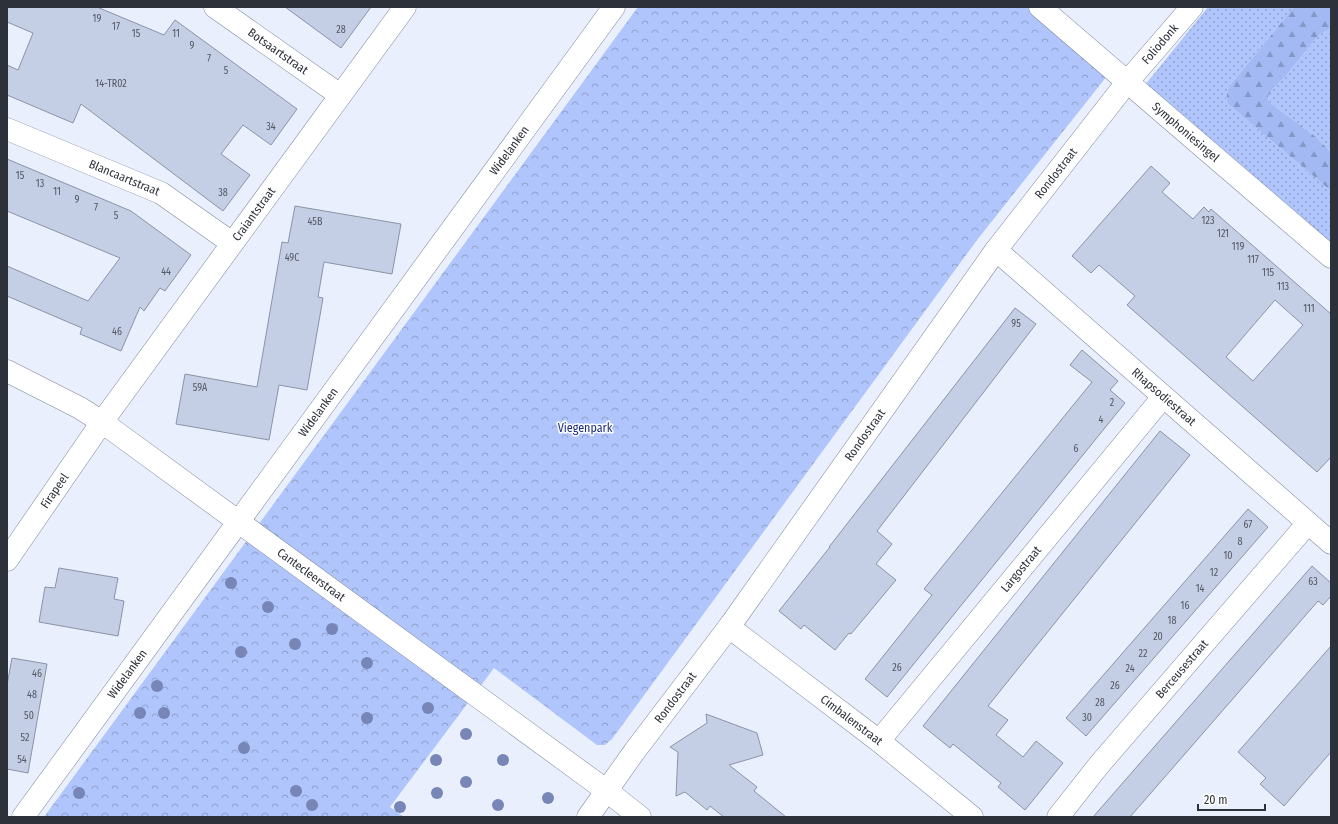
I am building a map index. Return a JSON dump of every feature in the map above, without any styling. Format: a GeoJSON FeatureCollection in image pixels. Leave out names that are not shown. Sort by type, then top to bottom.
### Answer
{"type":"FeatureCollection","features":[{"type":"Feature","properties":{"kind":"street","name":"Botsaartstraat"},"geometry":{"type":"LineString","coordinates":[[216,7],[340,96]]}},
{"type":"Feature","properties":{"kind":"street","name":"Craiantstraat"},"geometry":{"type":"LineString","coordinates":[[102,422],[405,7]]}},
{"type":"Feature","properties":{"kind":"street","name":"Widelanken"},"geometry":{"type":"LineString","coordinates":[[23,817],[614,7]]}},
{"type":"Feature","properties":{"kind":"street","name":"Symphoniesingel"},"geometry":{"type":"LineString","coordinates":[[1040,7],[1128,81],[1331,257]]}},
{"type":"Feature","properties":{"kind":"street","name":"Foliodonk"},"geometry":{"type":"LineString","coordinates":[[1128,81],[1192,7]]}},
{"type":"Feature","properties":{"kind":"street","name":"Rondostraat"},"geometry":{"type":"LineString","coordinates":[[588,817],[634,752],[728,627],[996,250],[1128,81]]}},
{"type":"Feature","properties":{"kind":"street","name":"Blancaartstraat"},"geometry":{"type":"LineString","coordinates":[[7,129],[161,193],[232,243]]}},
{"type":"Feature","properties":{"kind":"street","name":"Rhapsodiestraat"},"geometry":{"type":"LineString","coordinates":[[996,250],[1331,543]]}},
{"type":"Feature","properties":{"kind":"street","name":"Cantecleerstraat"},"geometry":{"type":"LineString","coordinates":[[7,372],[74,405],[102,422],[607,791],[640,817]]}},
{"type":"Feature","properties":{"kind":"street","name":"Largostraat"},"geometry":{"type":"LineString","coordinates":[[879,741],[1163,397]]}},
{"type":"Feature","properties":{"kind":"street","name":"Firapeel"},"geometry":{"type":"LineString","coordinates":[[7,560],[102,422]]}},
{"type":"Feature","properties":{"kind":"street","name":"Berceusestraat"},"geometry":{"type":"LineString","coordinates":[[1058,817],[1099,765],[1308,523]]}},
{"type":"Feature","properties":{"kind":"street","name":"Cimbalenstraat"},"geometry":{"type":"LineString","coordinates":[[728,627],[879,741],[972,817]]}},
{"type":"Feature","properties":{"kind":"green space","name":"Viegenpark"},"geometry":{"type":"Polygon","coordinates":[[[638,7],[1027,7],[1107,76],[977,240],[612,739],[605,745],[597,745],[494,668],[390,807],[404,817],[44,817],[638,7]]]}},
{"type":"Feature","properties":{"kind":"green space"},"geometry":{"type":"Polygon","coordinates":[[[1208,7],[1294,7],[1231,84],[1227,99],[1228,104],[1331,191],[1331,250],[1145,85],[1208,7]]]}},
{"type":"Feature","properties":{"kind":"green space"},"geometry":{"type":"Polygon","coordinates":[[[1294,7],[1331,7],[1331,28],[1319,35],[1284,78],[1273,89],[1268,96],[1269,102],[1316,137],[1331,152],[1331,191],[1228,104],[1227,101],[1228,89],[1231,84],[1294,7]]]}},
{"type":"Feature","properties":{"kind":"green space"},"geometry":{"type":"Polygon","coordinates":[[[1331,28],[1331,152],[1316,137],[1269,102],[1268,96],[1319,35],[1331,28]]]}},
{"type":"Feature","properties":{"kind":"building"},"geometry":{"type":"Polygon","coordinates":[[[7,7],[97,7],[164,35],[175,20],[297,109],[271,145],[243,125],[221,154],[250,175],[223,211],[81,104],[73,123],[7,95],[7,65],[18,70],[33,33],[7,22],[7,7]]]}},
{"type":"Feature","properties":{"kind":"building"},"geometry":{"type":"Polygon","coordinates":[[[285,7],[371,7],[341,48],[285,7]]]}},
{"type":"Feature","properties":{"kind":"building"},"geometry":{"type":"Polygon","coordinates":[[[7,159],[131,211],[191,255],[165,291],[160,288],[144,311],[140,307],[121,351],[80,334],[82,328],[7,296],[7,266],[88,301],[120,258],[7,211],[7,159]]]}},
{"type":"Feature","properties":{"kind":"building"},"geometry":{"type":"Polygon","coordinates":[[[1151,166],[1170,183],[1162,192],[1193,219],[1204,207],[1209,212],[1211,209],[1331,314],[1331,457],[1317,472],[1127,305],[1135,296],[1099,265],[1091,273],[1072,256],[1151,166]],[[1275,300],[1226,357],[1253,381],[1303,325],[1275,300]]]}},
{"type":"Feature","properties":{"kind":"building"},"geometry":{"type":"Polygon","coordinates":[[[295,206],[401,224],[392,274],[324,262],[318,297],[323,298],[307,390],[279,385],[269,440],[176,424],[185,374],[257,387],[282,242],[288,243],[295,206]]]}},
{"type":"Feature","properties":{"kind":"building"},"geometry":{"type":"Polygon","coordinates":[[[1015,308],[1036,324],[877,531],[892,544],[876,564],[896,580],[851,634],[849,633],[835,650],[804,625],[801,629],[779,611],[1015,308]]]}},
{"type":"Feature","properties":{"kind":"building"},"geometry":{"type":"Polygon","coordinates":[[[1082,350],[1118,381],[1110,390],[1125,403],[887,697],[865,679],[932,595],[924,589],[1092,382],[1070,365],[1082,350]]]}},
{"type":"Feature","properties":{"kind":"building"},"geometry":{"type":"Polygon","coordinates":[[[1160,431],[1190,455],[988,706],[1008,720],[996,735],[1023,757],[1036,741],[1063,763],[1025,810],[998,787],[1001,783],[953,744],[950,748],[923,726],[1160,431]]]}},
{"type":"Feature","properties":{"kind":"building"},"geometry":{"type":"Polygon","coordinates":[[[1248,509],[1268,527],[1086,736],[1066,718],[1248,509]]]}},
{"type":"Feature","properties":{"kind":"building"},"geometry":{"type":"Polygon","coordinates":[[[1312,566],[1331,583],[1331,596],[1323,605],[1318,601],[1130,817],[1093,817],[1312,566]]]}},
{"type":"Feature","properties":{"kind":"building"},"geometry":{"type":"Polygon","coordinates":[[[59,568],[118,578],[114,599],[124,601],[118,636],[39,622],[45,587],[55,588],[59,568]]]}},
{"type":"Feature","properties":{"kind":"building"},"geometry":{"type":"Polygon","coordinates":[[[1331,646],[1331,752],[1284,806],[1260,784],[1266,778],[1238,752],[1331,646]]]}},
{"type":"Feature","properties":{"kind":"building"},"geometry":{"type":"Polygon","coordinates":[[[12,658],[47,664],[28,773],[7,769],[7,685],[12,658]]]}},
{"type":"Feature","properties":{"kind":"building"},"geometry":{"type":"Polygon","coordinates":[[[706,714],[757,733],[763,755],[729,765],[757,787],[754,791],[786,817],[724,817],[710,806],[707,810],[685,792],[676,796],[678,752],[670,747],[707,723],[706,714]]]}}]}
